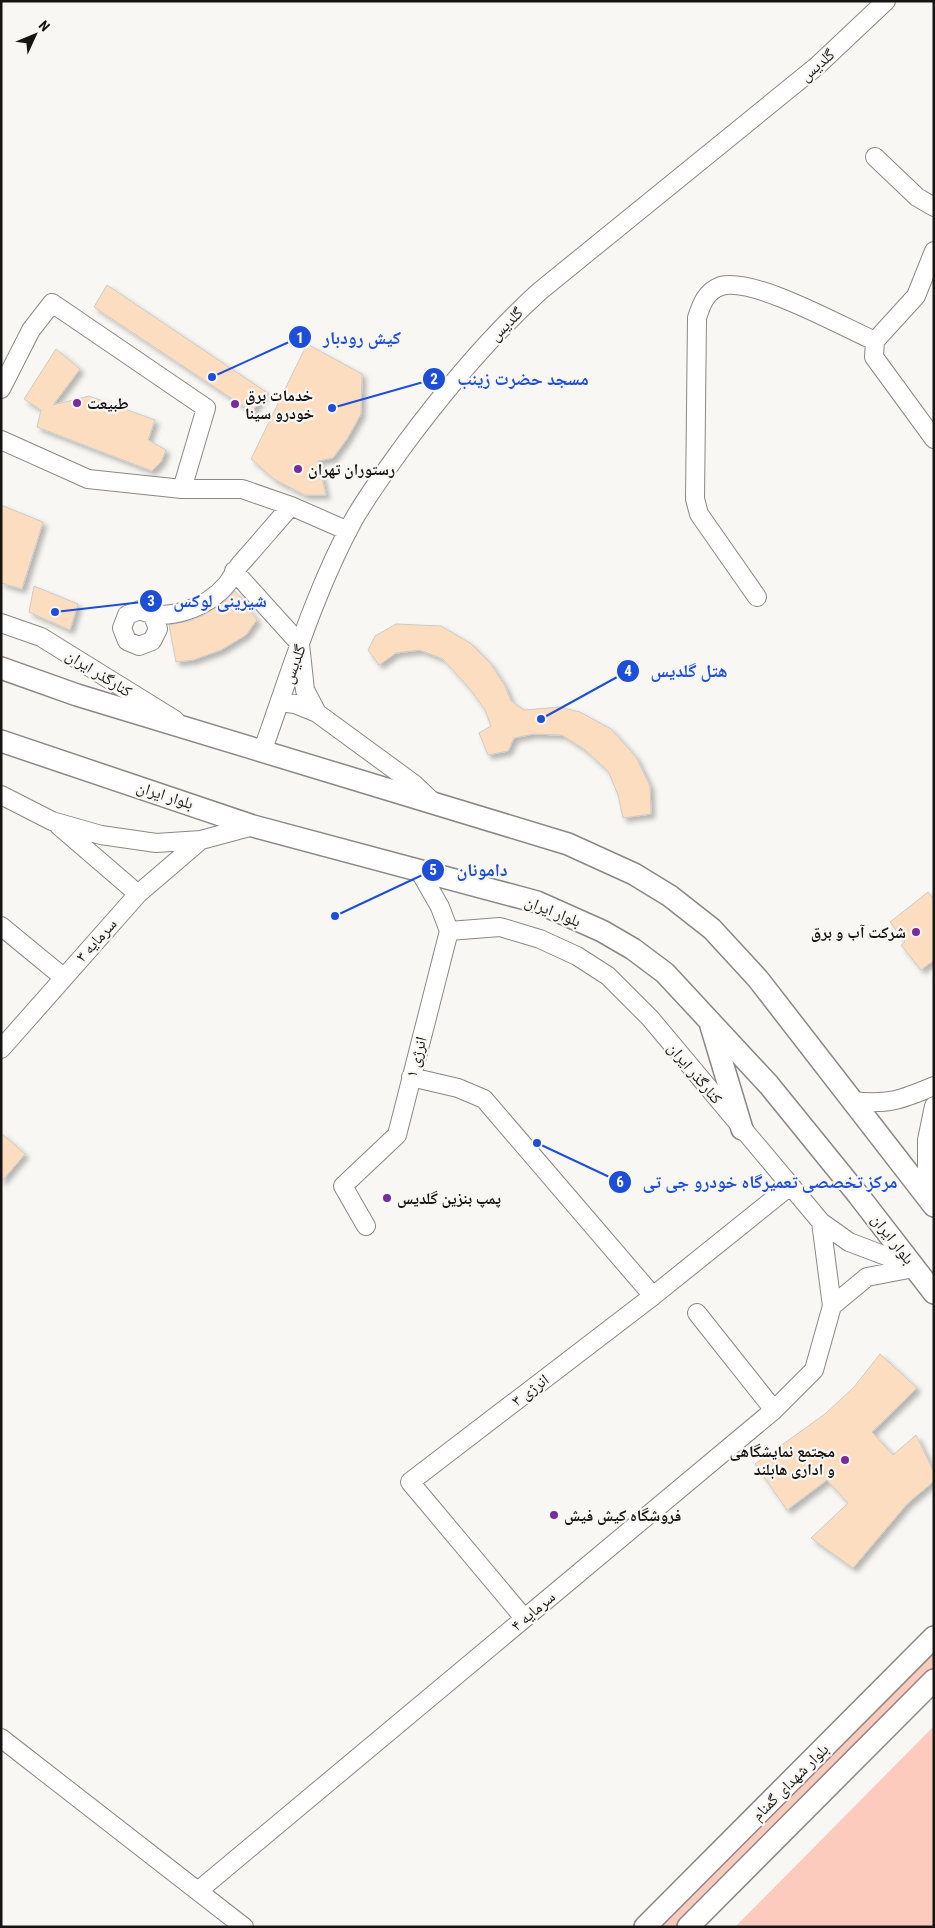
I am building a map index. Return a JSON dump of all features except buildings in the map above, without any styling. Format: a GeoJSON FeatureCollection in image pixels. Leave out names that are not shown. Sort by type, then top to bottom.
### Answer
{"type":"FeatureCollection","features":[{"type":"Feature","properties":{"kind":"main road"},"geometry":{"type":"LineString","coordinates":[[1,668],[77,695],[568,844],[634,874],[670,896],[712,929],[758,979],[930,1202]]}},
{"type":"Feature","properties":{"kind":"main road","name":"بلوار ایران"},"geometry":{"type":"LineString","coordinates":[[1,741],[253,826],[537,902],[602,931],[633,949],[665,973],[769,1085],[934,1293]]}},
{"type":"Feature","properties":{"kind":"main road"},"geometry":{"type":"LineString","coordinates":[[709,1021],[742,1129]]}},
{"type":"Feature","properties":{"kind":"main road","name":"بلوار شهدای گمنام"},"geometry":{"type":"LineString","coordinates":[[645,1927],[934,1637]]}},
{"type":"Feature","properties":{"kind":"main road","name":"بلوار شهدای گمنام"},"geometry":{"type":"LineString","coordinates":[[688,1927],[934,1680]]}},
{"type":"Feature","properties":{"kind":"street","name":"گلدیس"},"geometry":{"type":"LineString","coordinates":[[262,752],[300,644],[329,570],[348,531],[380,479],[418,427],[502,325],[540,291],[817,66],[886,1]]}},
{"type":"Feature","properties":{"kind":"street"},"geometry":{"type":"LineString","coordinates":[[875,157],[917,197],[934,207]]}},
{"type":"Feature","properties":{"kind":"street"},"geometry":{"type":"LineString","coordinates":[[934,252],[928,285],[875,341],[874,357],[934,439]]}},
{"type":"Feature","properties":{"kind":"street"},"geometry":{"type":"LineString","coordinates":[[757,597],[699,514],[695,500],[697,318],[703,299],[719,286],[739,285],[760,288],[875,341]]}},
{"type":"Feature","properties":{"kind":"street"},"geometry":{"type":"LineString","coordinates":[[1,389],[30,330],[52,303],[206,408],[182,489]]}},
{"type":"Feature","properties":{"kind":"street"},"geometry":{"type":"LineString","coordinates":[[1,440],[88,479],[182,489],[242,489],[292,506],[348,531]]}},
{"type":"Feature","properties":{"kind":"street"},"geometry":{"type":"LineString","coordinates":[[153,616],[199,606],[227,584],[234,571],[292,506]]}},
{"type":"Feature","properties":{"kind":"street"},"geometry":{"type":"LineString","coordinates":[[234,571],[300,644],[305,690],[317,713]]}},
{"type":"Feature","properties":{"kind":"street","name":"کنارگذر ایران"},"geometry":{"type":"LineString","coordinates":[[1,622],[41,637],[193,731]]}},
{"type":"Feature","properties":{"kind":"street"},"geometry":{"type":"LineString","coordinates":[[280,702],[295,704],[317,713],[414,784],[437,805]]}},
{"type":"Feature","properties":{"kind":"street"},"geometry":{"type":"LineString","coordinates":[[1,795],[52,821],[101,835],[156,843],[201,840],[219,833],[253,826]]}},
{"type":"Feature","properties":{"kind":"street"},"geometry":{"type":"LineString","coordinates":[[52,821],[138,894]]}},
{"type":"Feature","properties":{"kind":"street","name":"سرمایه ۳"},"geometry":{"type":"LineString","coordinates":[[1,1049],[138,894],[201,840]]}},
{"type":"Feature","properties":{"kind":"street"},"geometry":{"type":"LineString","coordinates":[[419,870],[440,906],[449,931]]}},
{"type":"Feature","properties":{"kind":"street"},"geometry":{"type":"LineString","coordinates":[[1,926],[63,977]]}},
{"type":"Feature","properties":{"kind":"street","name":"کنارگذر ایران"},"geometry":{"type":"LineString","coordinates":[[449,931],[500,927],[540,939],[577,956],[608,976],[650,1018],[821,1222],[849,1242],[915,1268]]}},
{"type":"Feature","properties":{"kind":"street","name":"انرژی ۱"},"geometry":{"type":"LineString","coordinates":[[366,1226],[344,1186],[397,1135],[449,931]]}},
{"type":"Feature","properties":{"kind":"street"},"geometry":{"type":"LineString","coordinates":[[411,1077],[458,1088],[484,1099],[653,1296]]}},
{"type":"Feature","properties":{"kind":"street"},"geometry":{"type":"LineString","coordinates":[[852,1101],[878,1104],[901,1100],[934,1086]]}},
{"type":"Feature","properties":{"kind":"street"},"geometry":{"type":"LineString","coordinates":[[930,1202],[927,1140],[934,1106]]}},
{"type":"Feature","properties":{"kind":"street","name":"انرژی ۳"},"geometry":{"type":"LineString","coordinates":[[524,1618],[410,1482],[653,1296],[790,1186]]}},
{"type":"Feature","properties":{"kind":"street"},"geometry":{"type":"LineString","coordinates":[[821,1222],[832,1306]]}},
{"type":"Feature","properties":{"kind":"street"},"geometry":{"type":"LineString","coordinates":[[832,1306],[867,1278],[915,1268]]}},
{"type":"Feature","properties":{"kind":"street","name":"سرمایه ۴"},"geometry":{"type":"LineString","coordinates":[[198,1891],[774,1410],[814,1370],[832,1306]]}},
{"type":"Feature","properties":{"kind":"street"},"geometry":{"type":"LineString","coordinates":[[697,1313],[774,1410]]}},
{"type":"Feature","properties":{"kind":"street"},"geometry":{"type":"LineString","coordinates":[[1,1738],[244,1927]]}},
{"type":"Feature","properties":{"kind":"shaded area"},"geometry":{"type":"Polygon","coordinates":[[[934,1643],[934,1666],[675,1927],[651,1927],[934,1643]]]}},
{"type":"Feature","properties":{"kind":"shaded area"},"geometry":{"type":"Polygon","coordinates":[[[934,1726],[934,1927],[735,1927],[934,1726]]]}},
{"type":"Feature","properties":{"kind":"place","name":"کیش رودبار"},"geometry":{"type":"Point","coordinates":[212,377]}},
{"type":"Feature","properties":{"kind":"place","name":"طبیعت"},"geometry":{"type":"Point","coordinates":[77,403]}},
{"type":"Feature","properties":{"kind":"place","name":"خدمات برق خودرو سینا"},"geometry":{"type":"Point","coordinates":[235,404]}},
{"type":"Feature","properties":{"kind":"place","name":"مسجد حضرت زینب"},"geometry":{"type":"Point","coordinates":[332,408]}},
{"type":"Feature","properties":{"kind":"place","name":"رستوران تهران"},"geometry":{"type":"Point","coordinates":[298,469]}},
{"type":"Feature","properties":{"kind":"place","name":"شيرينی لوكس"},"geometry":{"type":"Point","coordinates":[55,612]}},
{"type":"Feature","properties":{"kind":"place","name":"هتل گلدیس"},"geometry":{"type":"Point","coordinates":[541,719]}},
{"type":"Feature","properties":{"kind":"place","name":"دامونان"},"geometry":{"type":"Point","coordinates":[335,916]}},
{"type":"Feature","properties":{"kind":"place","name":"شرکت آب و برق"},"geometry":{"type":"Point","coordinates":[916,932]}},
{"type":"Feature","properties":{"kind":"place","name":"مرکز تخصصی تعمیرگاه خودرو جی تی"},"geometry":{"type":"Point","coordinates":[537,1143]}},
{"type":"Feature","properties":{"kind":"place","name":"پمپ بنزین گلدیس"},"geometry":{"type":"Point","coordinates":[387,1198]}},
{"type":"Feature","properties":{"kind":"place","name":"مجتمع نمایشگاهی و اداری هابلند"},"geometry":{"type":"Point","coordinates":[845,1460]}},
{"type":"Feature","properties":{"kind":"place","name":"فروشگاه کیش فیش"},"geometry":{"type":"Point","coordinates":[554,1515]}}]}
